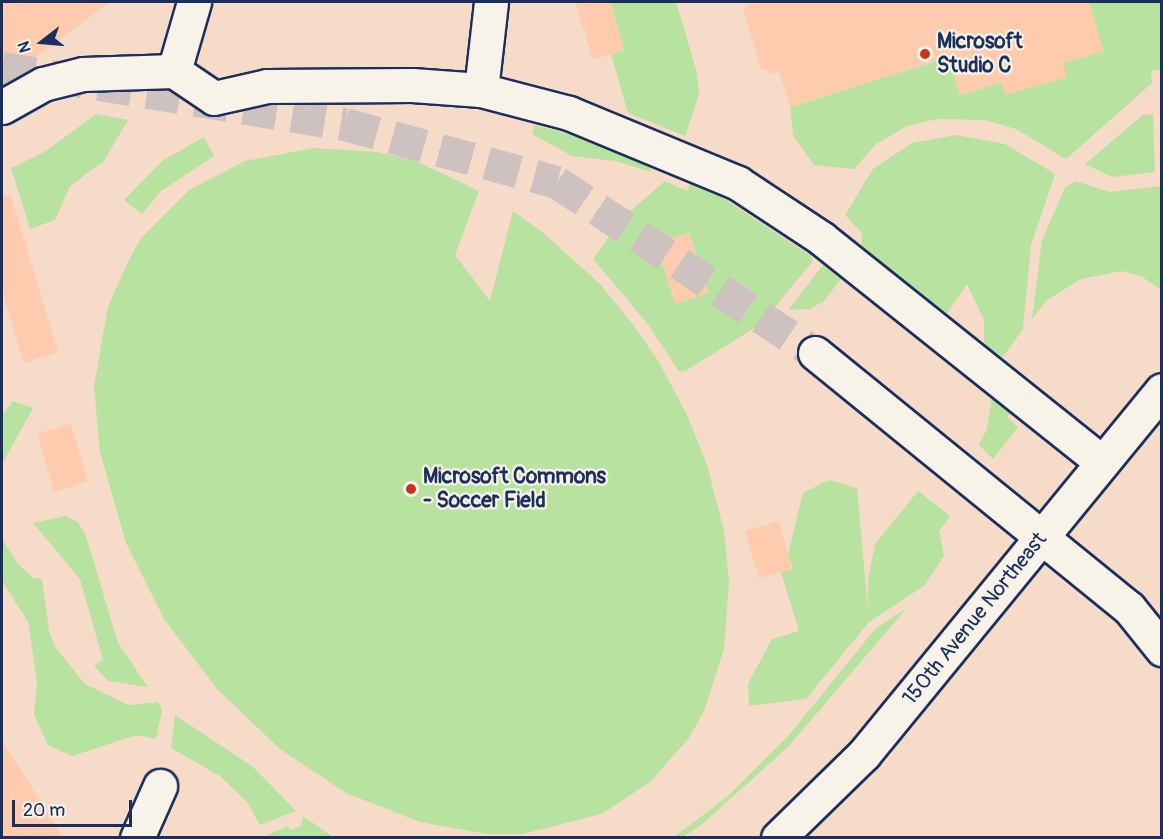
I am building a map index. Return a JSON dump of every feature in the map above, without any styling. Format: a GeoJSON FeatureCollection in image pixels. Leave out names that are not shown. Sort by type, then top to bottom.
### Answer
{"type":"FeatureCollection","features":[{"type":"Feature","properties":{"kind":"street"},"geometry":{"type":"LineString","coordinates":[[174,71],[194,2]]}},
{"type":"Feature","properties":{"kind":"street"},"geometry":{"type":"LineString","coordinates":[[481,90],[491,2]]}},
{"type":"Feature","properties":{"kind":"street"},"geometry":{"type":"LineString","coordinates":[[2,107],[43,84],[83,74],[174,71],[214,98],[267,86],[366,84],[481,90],[569,113],[738,183],[821,238],[1102,462]]}},
{"type":"Feature","properties":{"kind":"street"},"geometry":{"type":"LineString","coordinates":[[815,353],[1129,608],[1161,649]]}},
{"type":"Feature","properties":{"kind":"street","name":"150th Avenue Northeast"},"geometry":{"type":"LineString","coordinates":[[778,837],[864,754],[1161,390]]}},
{"type":"Feature","properties":{"kind":"street"},"geometry":{"type":"LineString","coordinates":[[1129,608],[1161,611]]}},
{"type":"Feature","properties":{"kind":"street"},"geometry":{"type":"LineString","coordinates":[[137,837],[160,786]]}},
{"type":"Feature","properties":{"kind":"shaded area"},"geometry":{"type":"Polygon","coordinates":[[[2,2],[1161,2],[1161,837],[2,838],[2,2]]]}},
{"type":"Feature","properties":{"kind":"green space"},"geometry":{"type":"Polygon","coordinates":[[[610,2],[676,2],[697,73],[699,95],[685,136],[628,113],[611,54],[624,50],[610,2]]]}},
{"type":"Feature","properties":{"kind":"green space"},"geometry":{"type":"Polygon","coordinates":[[[1089,2],[1161,2],[1161,70],[1151,70],[1152,83],[1066,159],[1016,129],[985,120],[937,119],[907,126],[876,144],[854,169],[814,165],[793,135],[790,107],[949,57],[960,95],[1002,82],[1005,94],[1063,63],[1103,51],[1089,2]]]}},
{"type":"Feature","properties":{"kind":"green space"},"geometry":{"type":"Polygon","coordinates":[[[96,114],[128,120],[104,161],[70,186],[55,220],[30,229],[11,168],[46,151],[96,114]]]}},
{"type":"Feature","properties":{"kind":"green space"},"geometry":{"type":"Polygon","coordinates":[[[1153,114],[1155,172],[1112,177],[1085,164],[1143,115],[1153,114]]]}},
{"type":"Feature","properties":{"kind":"green space"},"geometry":{"type":"Polygon","coordinates":[[[534,125],[573,135],[654,163],[650,172],[616,161],[572,156],[532,134],[534,125]]]}},
{"type":"Feature","properties":{"kind":"green space"},"geometry":{"type":"Polygon","coordinates":[[[956,135],[1005,144],[1055,174],[1031,245],[1023,329],[1003,357],[984,345],[984,320],[967,284],[947,314],[861,251],[862,233],[845,215],[873,169],[912,143],[956,135]]]}},
{"type":"Feature","properties":{"kind":"green space"},"geometry":{"type":"Polygon","coordinates":[[[204,137],[214,156],[161,191],[142,214],[124,200],[162,161],[204,137]]]}},
{"type":"Feature","properties":{"kind":"green space","name":"Microsoft Commons - Soccer Field"},"geometry":{"type":"Polygon","coordinates":[[[314,148],[378,152],[416,161],[479,191],[455,255],[490,301],[513,211],[541,231],[600,284],[631,322],[659,362],[688,417],[707,465],[724,531],[729,581],[724,649],[704,711],[689,738],[650,782],[602,814],[523,834],[487,834],[420,822],[346,793],[280,749],[217,689],[164,619],[126,543],[100,452],[94,387],[108,306],[127,264],[141,238],[189,190],[245,161],[314,148]]]}},
{"type":"Feature","properties":{"kind":"green space"},"geometry":{"type":"Polygon","coordinates":[[[665,181],[687,191],[691,181],[723,198],[811,256],[812,262],[761,324],[685,371],[679,371],[647,323],[593,259],[622,218],[665,181]],[[689,233],[656,244],[675,303],[708,293],[689,233]]]}},
{"type":"Feature","properties":{"kind":"green space"},"geometry":{"type":"Polygon","coordinates":[[[1075,181],[1110,192],[1161,186],[1161,290],[1141,276],[1121,271],[1081,279],[1047,300],[1032,319],[1042,240],[1065,188],[1075,181]]]}},
{"type":"Feature","properties":{"kind":"green space"},"geometry":{"type":"Polygon","coordinates":[[[823,265],[841,279],[823,302],[809,309],[788,310],[823,265]]]}},
{"type":"Feature","properties":{"kind":"green space"},"geometry":{"type":"Polygon","coordinates":[[[992,396],[1011,412],[1007,417],[1018,427],[993,459],[979,445],[987,429],[992,396]]]}},
{"type":"Feature","properties":{"kind":"green space"},"geometry":{"type":"Polygon","coordinates":[[[13,401],[33,408],[2,464],[2,415],[13,401]]]}},
{"type":"Feature","properties":{"kind":"green space"},"geometry":{"type":"Polygon","coordinates":[[[829,480],[857,488],[868,611],[868,580],[875,544],[918,491],[950,516],[939,531],[944,556],[924,586],[869,622],[806,699],[749,706],[748,684],[772,639],[799,631],[781,572],[793,568],[788,554],[803,493],[829,480]]]}},
{"type":"Feature","properties":{"kind":"green space"},"geometry":{"type":"Polygon","coordinates":[[[66,516],[78,522],[86,536],[118,643],[148,687],[108,681],[94,666],[103,660],[80,579],[33,523],[66,516]]]}},
{"type":"Feature","properties":{"kind":"green space"},"geometry":{"type":"Polygon","coordinates":[[[2,539],[17,563],[33,578],[42,579],[49,631],[55,647],[85,684],[128,705],[158,702],[162,710],[156,739],[136,735],[72,756],[48,745],[34,715],[37,681],[28,622],[2,581],[2,539]]]}},
{"type":"Feature","properties":{"kind":"green space"},"geometry":{"type":"Polygon","coordinates":[[[907,608],[788,747],[701,825],[683,837],[674,837],[728,796],[790,734],[875,629],[907,608]]]}},
{"type":"Feature","properties":{"kind":"green space"},"geometry":{"type":"Polygon","coordinates":[[[175,715],[252,766],[296,811],[260,825],[247,802],[220,776],[171,748],[175,715]]]}},
{"type":"Feature","properties":{"kind":"green space"},"geometry":{"type":"Polygon","coordinates":[[[303,816],[333,837],[263,837],[288,826],[290,830],[301,826],[303,816]]]}},
{"type":"Feature","properties":{"kind":"building"},"geometry":{"type":"Polygon","coordinates":[[[2,2],[110,2],[2,82],[2,2]]]}},
{"type":"Feature","properties":{"kind":"building"},"geometry":{"type":"Polygon","coordinates":[[[575,2],[610,2],[624,50],[593,60],[575,2]]]}},
{"type":"Feature","properties":{"kind":"building","name":"Microsoft Studio C"},"geometry":{"type":"Polygon","coordinates":[[[759,2],[1089,2],[1103,51],[1063,63],[1067,77],[1005,95],[1002,82],[960,95],[949,57],[790,107],[779,71],[769,74],[766,68],[761,70],[743,8],[759,2]]]}},
{"type":"Feature","properties":{"kind":"building"},"geometry":{"type":"Polygon","coordinates":[[[11,195],[58,352],[24,363],[2,292],[2,196],[11,195]]]}},
{"type":"Feature","properties":{"kind":"building"},"geometry":{"type":"Polygon","coordinates":[[[689,233],[708,293],[675,304],[656,244],[689,233]]]}},
{"type":"Feature","properties":{"kind":"building"},"geometry":{"type":"Polygon","coordinates":[[[71,424],[88,481],[54,492],[37,434],[71,424]]]}},
{"type":"Feature","properties":{"kind":"building"},"geometry":{"type":"Polygon","coordinates":[[[779,521],[792,569],[759,578],[745,531],[779,521]]]}},
{"type":"Feature","properties":{"kind":"building"},"geometry":{"type":"Polygon","coordinates":[[[2,740],[63,837],[2,837],[2,740]]]}},
{"type":"Feature","properties":{"kind":"tunnel"},"geometry":{"type":"LineString","coordinates":[[2,68],[345,124],[557,182],[815,353]]}},
{"type":"Feature","properties":{"kind":"place","name":"Microsoft Studio C"},"geometry":{"type":"Point","coordinates":[925,54]}},
{"type":"Feature","properties":{"kind":"place","name":"Microsoft Commons - Soccer Field"},"geometry":{"type":"Point","coordinates":[411,489]}}]}
